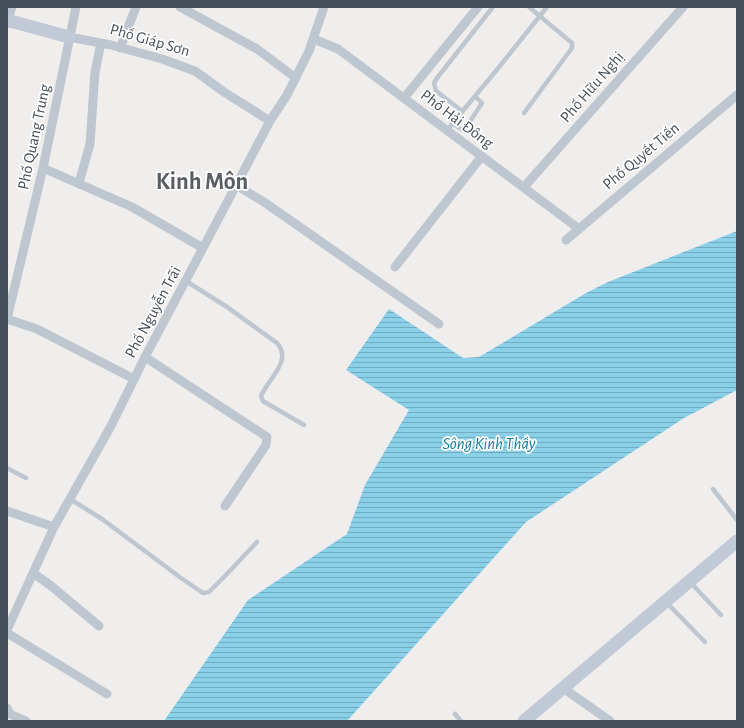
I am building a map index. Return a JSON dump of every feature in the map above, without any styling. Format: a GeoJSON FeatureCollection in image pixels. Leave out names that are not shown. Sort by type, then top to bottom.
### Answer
{"type":"FeatureCollection","features":[{"type":"Feature","properties":{"kind":"street"},"geometry":{"type":"LineString","coordinates":[[7,21],[12,7]]}},
{"type":"Feature","properties":{"kind":"street","name":"Phố Quang Trung"},"geometry":{"type":"LineString","coordinates":[[7,319],[43,168],[76,7]]}},
{"type":"Feature","properties":{"kind":"street"},"geometry":{"type":"LineString","coordinates":[[120,48],[136,7]]}},
{"type":"Feature","properties":{"kind":"street"},"geometry":{"type":"LineString","coordinates":[[180,7],[257,49],[296,78]]}},
{"type":"Feature","properties":{"kind":"street","name":"Phố Nguyễn Trãi"},"geometry":{"type":"LineString","coordinates":[[7,632],[54,527],[111,426],[145,357],[270,121],[296,78],[309,51],[324,7]]}},
{"type":"Feature","properties":{"kind":"street"},"geometry":{"type":"LineString","coordinates":[[404,98],[478,7]]}},
{"type":"Feature","properties":{"kind":"street","name":"Phố Hữu Nghị"},"geometry":{"type":"LineString","coordinates":[[524,187],[683,7]]}},
{"type":"Feature","properties":{"kind":"street","name":"Phố Giáp Sơn"},"geometry":{"type":"LineString","coordinates":[[7,21],[162,59],[195,71],[224,92],[270,121]]}},
{"type":"Feature","properties":{"kind":"street","name":"Phố Hải Đông"},"geometry":{"type":"LineString","coordinates":[[314,38],[338,49],[404,98],[449,127],[482,156],[578,228]]}},
{"type":"Feature","properties":{"kind":"street"},"geometry":{"type":"LineString","coordinates":[[79,183],[90,144],[94,72],[101,43]]}},
{"type":"Feature","properties":{"kind":"street","name":"Phố Quyết Tiến"},"geometry":{"type":"LineString","coordinates":[[566,240],[578,228],[737,95]]}},
{"type":"Feature","properties":{"kind":"street"},"geometry":{"type":"LineString","coordinates":[[395,267],[482,156]]}},
{"type":"Feature","properties":{"kind":"street"},"geometry":{"type":"LineString","coordinates":[[43,168],[132,207],[203,248]]}},
{"type":"Feature","properties":{"kind":"street"},"geometry":{"type":"LineString","coordinates":[[236,185],[264,202],[439,324]]}},
{"type":"Feature","properties":{"kind":"street"},"geometry":{"type":"LineString","coordinates":[[7,319],[37,329],[134,379]]}},
{"type":"Feature","properties":{"kind":"street"},"geometry":{"type":"LineString","coordinates":[[145,357],[266,437],[266,445],[225,506]]}},
{"type":"Feature","properties":{"kind":"street"},"geometry":{"type":"LineString","coordinates":[[7,511],[54,527]]}},
{"type":"Feature","properties":{"kind":"street"},"geometry":{"type":"LineString","coordinates":[[524,721],[737,541]]}},
{"type":"Feature","properties":{"kind":"street"},"geometry":{"type":"LineString","coordinates":[[33,573],[50,585],[99,626]]}},
{"type":"Feature","properties":{"kind":"street"},"geometry":{"type":"LineString","coordinates":[[7,632],[107,694]]}},
{"type":"Feature","properties":{"kind":"street"},"geometry":{"type":"LineString","coordinates":[[563,688],[610,721]]}},
{"type":"Feature","properties":{"kind":"street"},"geometry":{"type":"LineString","coordinates":[[8,714],[26,721]]}},
{"type":"Feature","properties":{"kind":"lane"},"geometry":{"type":"LineString","coordinates":[[462,111],[436,91],[434,83],[493,7]]}},
{"type":"Feature","properties":{"kind":"lane"},"geometry":{"type":"LineString","coordinates":[[524,113],[572,48],[572,43],[528,7]]}},
{"type":"Feature","properties":{"kind":"lane"},"geometry":{"type":"LineString","coordinates":[[475,96],[482,103],[465,129],[462,130],[449,127],[547,7]]}},
{"type":"Feature","properties":{"kind":"lane"},"geometry":{"type":"LineString","coordinates":[[186,281],[227,307],[277,343],[282,349],[282,362],[261,396],[263,401],[304,425]]}},
{"type":"Feature","properties":{"kind":"lane"},"geometry":{"type":"LineString","coordinates":[[7,468],[26,478]]}},
{"type":"Feature","properties":{"kind":"lane"},"geometry":{"type":"LineString","coordinates":[[713,489],[737,520]]}},
{"type":"Feature","properties":{"kind":"lane"},"geometry":{"type":"LineString","coordinates":[[70,499],[102,519],[202,593],[209,592],[257,542]]}},
{"type":"Feature","properties":{"kind":"lane"},"geometry":{"type":"LineString","coordinates":[[689,581],[720,615]]}},
{"type":"Feature","properties":{"kind":"lane"},"geometry":{"type":"LineString","coordinates":[[665,602],[705,642]]}},
{"type":"Feature","properties":{"kind":"lane"},"geometry":{"type":"LineString","coordinates":[[455,714],[461,721]]}},
{"type":"Feature","properties":{"kind":"water","name":"Sông Kinh Thầy"},"geometry":{"type":"Polygon","coordinates":[[[737,231],[737,390],[684,418],[526,522],[347,721],[164,721],[248,600],[347,534],[365,485],[409,410],[346,370],[389,309],[463,358],[479,357],[586,293],[608,282],[737,231]]]}},
{"type":"Feature","properties":{"kind":"district","name":"Kinh Môn"},"geometry":{"type":"Point","coordinates":[202,182]}}]}
